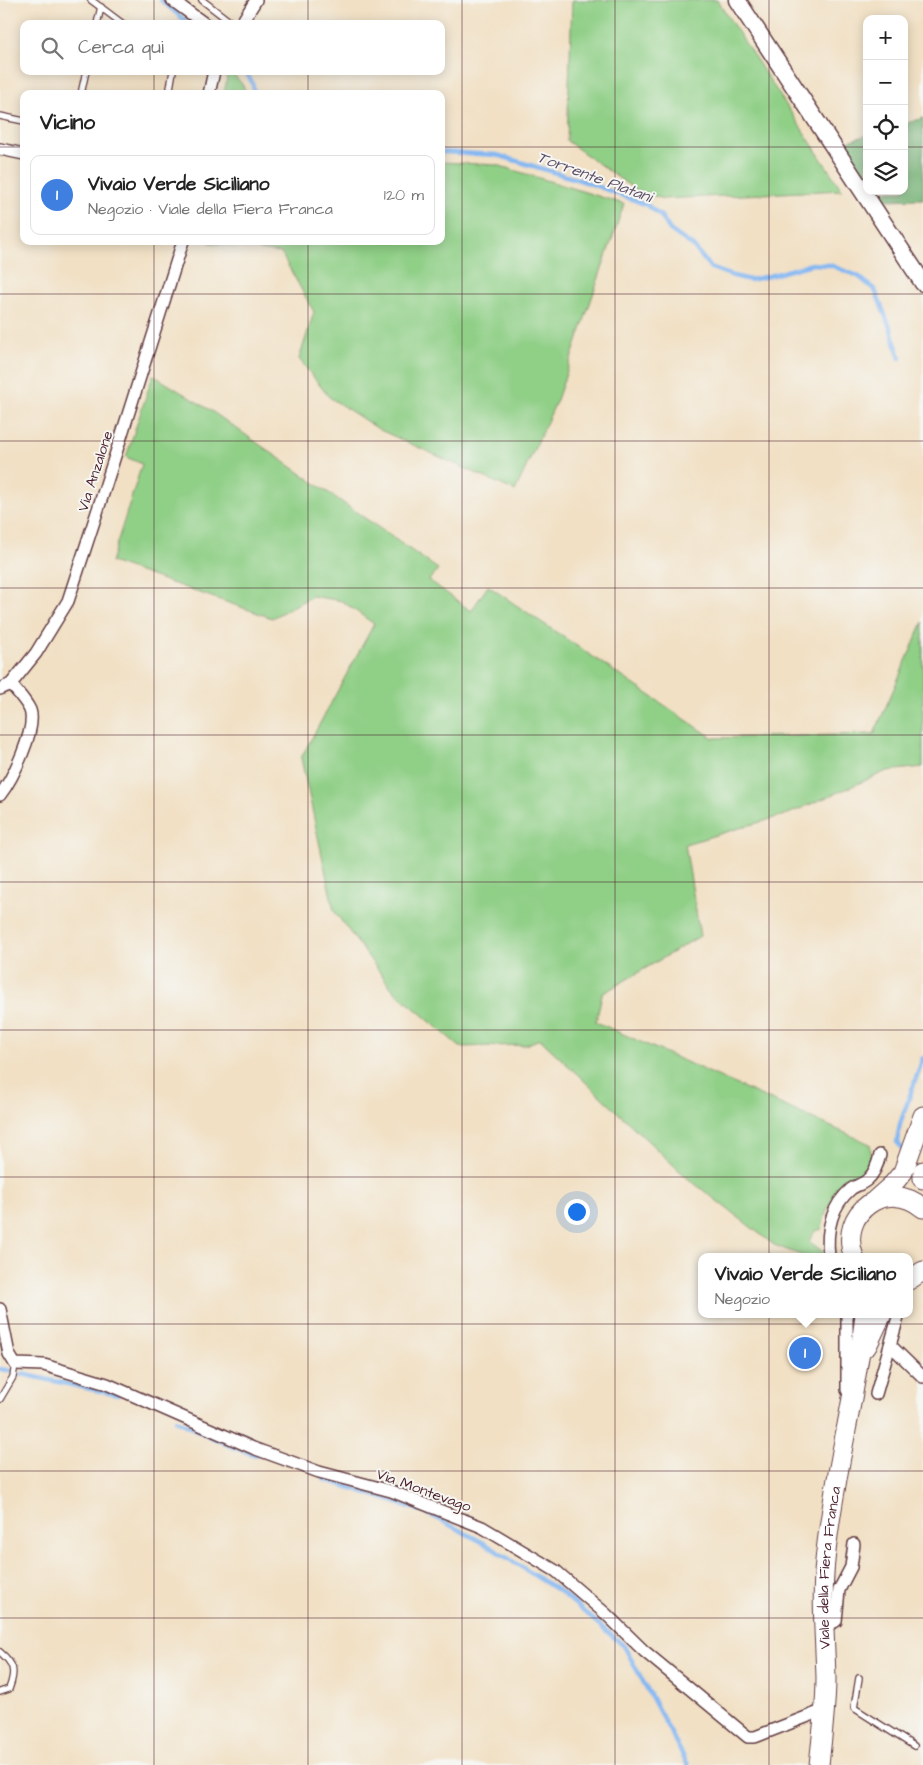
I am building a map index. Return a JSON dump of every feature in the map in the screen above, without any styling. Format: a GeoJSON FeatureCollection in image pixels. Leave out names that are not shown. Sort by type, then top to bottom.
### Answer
{"type":"FeatureCollection","features":[{"type":"Feature","properties":{"kind":"main road"},"geometry":{"type":"LineString","coordinates":[[737,0],[923,283]]}},
{"type":"Feature","properties":{"kind":"main road"},"geometry":{"type":"LineString","coordinates":[[853,1253],[850,1240],[852,1226],[862,1210],[893,1184],[903,1172],[923,1116]]}},
{"type":"Feature","properties":{"kind":"main road"},"geometry":{"type":"LineString","coordinates":[[923,1171],[923,1179]]}},
{"type":"Feature","properties":{"kind":"main road"},"geometry":{"type":"LineString","coordinates":[[874,1201],[888,1197],[898,1197],[912,1200],[923,1208]]}},
{"type":"Feature","properties":{"kind":"main road"},"geometry":{"type":"LineString","coordinates":[[858,1373],[865,1318]]}},
{"type":"Feature","properties":{"kind":"main road"},"geometry":{"type":"LineString","coordinates":[[858,1373],[871,1336],[880,1318]]}},
{"type":"Feature","properties":{"kind":"main road","name":"Viale della Fiera Franca"},"geometry":{"type":"LineString","coordinates":[[819,1765],[826,1681],[824,1626],[825,1563],[830,1515],[858,1373]]}},
{"type":"Feature","properties":{"kind":"street"},"geometry":{"type":"LineString","coordinates":[[172,0],[200,20]]}},
{"type":"Feature","properties":{"kind":"street"},"geometry":{"type":"LineString","coordinates":[[244,20],[256,0]]}},
{"type":"Feature","properties":{"kind":"street"},"geometry":{"type":"LineString","coordinates":[[210,90],[213,75]]}},
{"type":"Feature","properties":{"kind":"street"},"geometry":{"type":"LineString","coordinates":[[0,149],[20,153]]}},
{"type":"Feature","properties":{"kind":"street","name":"Via Anzalone"},"geometry":{"type":"LineString","coordinates":[[0,689],[11,684],[36,653],[68,601],[182,245]]}},
{"type":"Feature","properties":{"kind":"street"},"geometry":{"type":"LineString","coordinates":[[0,795],[8,784],[26,744],[31,721],[30,710],[11,684]]}},
{"type":"Feature","properties":{"kind":"street"},"geometry":{"type":"LineString","coordinates":[[829,1253],[827,1240],[829,1222],[836,1206],[851,1190],[868,1179],[877,1165],[880,1155]]}},
{"type":"Feature","properties":{"kind":"street"},"geometry":{"type":"LineString","coordinates":[[0,1309],[10,1354],[15,1364]]}},
{"type":"Feature","properties":{"kind":"street"},"geometry":{"type":"LineString","coordinates":[[847,1318],[848,1417]]}},
{"type":"Feature","properties":{"kind":"street"},"geometry":{"type":"LineString","coordinates":[[876,1394],[897,1318]]}},
{"type":"Feature","properties":{"kind":"street"},"geometry":{"type":"LineString","coordinates":[[890,1345],[923,1377]]}},
{"type":"Feature","properties":{"kind":"street","name":"Via Montevago"},"geometry":{"type":"LineString","coordinates":[[15,1364],[44,1365],[107,1384],[253,1448],[319,1472],[391,1492],[482,1527],[556,1571],[606,1614],[644,1651],[748,1737],[824,1710]]}},
{"type":"Feature","properties":{"kind":"street"},"geometry":{"type":"LineString","coordinates":[[824,1626],[836,1621],[838,1590],[851,1567],[854,1544]]}},
{"type":"Feature","properties":{"kind":"lane"},"geometry":{"type":"LineString","coordinates":[[91,0],[118,20]]}},
{"type":"Feature","properties":{"kind":"lane"},"geometry":{"type":"LineString","coordinates":[[202,0],[228,20]]}},
{"type":"Feature","properties":{"kind":"lane"},"geometry":{"type":"LineString","coordinates":[[98,20],[101,7]]}},
{"type":"Feature","properties":{"kind":"lane"},"geometry":{"type":"LineString","coordinates":[[82,90],[85,75]]}},
{"type":"Feature","properties":{"kind":"lane"},"geometry":{"type":"LineString","coordinates":[[170,90],[173,75]]}},
{"type":"Feature","properties":{"kind":"lane"},"geometry":{"type":"LineString","coordinates":[[0,116],[20,120]]}},
{"type":"Feature","properties":{"kind":"lane"},"geometry":{"type":"LineString","coordinates":[[0,1399],[13,1377],[15,1364]]}},
{"type":"Feature","properties":{"kind":"lane"},"geometry":{"type":"LineString","coordinates":[[0,1652],[10,1661],[14,1677],[10,1689],[0,1692]]}},
{"type":"Feature","properties":{"kind":"lane"},"geometry":{"type":"LineString","coordinates":[[859,1678],[854,1708],[914,1746]]}},
{"type":"Feature","properties":{"kind":"green space"},"geometry":{"type":"Polygon","coordinates":[[[572,0],[717,0],[842,190],[663,199],[634,189],[567,141],[572,0]]]}},
{"type":"Feature","properties":{"kind":"green space"},"geometry":{"type":"Polygon","coordinates":[[[227,75],[234,75],[243,85],[245,90],[225,90],[227,75]]]}},
{"type":"Feature","properties":{"kind":"green space"},"geometry":{"type":"Polygon","coordinates":[[[923,118],[923,199],[879,200],[876,195],[908,195],[908,123],[923,118]]]}},
{"type":"Feature","properties":{"kind":"green space"},"geometry":{"type":"Polygon","coordinates":[[[863,136],[863,175],[842,143],[863,136]]]}},
{"type":"Feature","properties":{"kind":"green space"},"geometry":{"type":"Polygon","coordinates":[[[445,162],[497,165],[624,204],[557,400],[515,491],[380,430],[329,397],[299,359],[314,312],[281,253],[224,245],[445,245],[445,162]]]}},
{"type":"Feature","properties":{"kind":"green space"},"geometry":{"type":"Polygon","coordinates":[[[153,375],[210,410],[438,569],[429,580],[471,611],[488,586],[713,738],[874,734],[923,622],[923,767],[887,771],[788,814],[685,844],[700,936],[602,994],[596,1022],[870,1144],[871,1156],[869,1165],[864,1171],[848,1182],[834,1197],[827,1210],[822,1229],[815,1231],[809,1241],[823,1253],[795,1253],[774,1245],[686,1177],[540,1039],[525,1045],[460,1047],[393,990],[334,911],[301,758],[374,624],[342,601],[312,596],[272,618],[111,562],[142,464],[126,457],[153,375]]]}},
{"type":"Feature","properties":{"kind":"waterway","name":"Torrente Platani"},"geometry":{"type":"LineString","coordinates":[[161,0],[184,20]]}},
{"type":"Feature","properties":{"kind":"waterway","name":"Torrente Platani"},"geometry":{"type":"LineString","coordinates":[[248,75],[254,90]]}},
{"type":"Feature","properties":{"kind":"waterway","name":"Torrente Platani"},"geometry":{"type":"LineString","coordinates":[[445,152],[497,155],[586,182],[647,205],[661,216],[670,230],[693,246],[711,268],[733,276],[750,280],[812,264],[830,265],[858,276],[875,290],[900,358]]}},
{"type":"Feature","properties":{"kind":"waterway","name":"Torrente Platani"},"geometry":{"type":"LineString","coordinates":[[903,1150],[897,1142],[900,1124],[923,1058]]}},
{"type":"Feature","properties":{"kind":"waterway"},"geometry":{"type":"LineString","coordinates":[[0,1369],[11,1371]]}},
{"type":"Feature","properties":{"kind":"waterway"},"geometry":{"type":"LineString","coordinates":[[22,1374],[118,1395]]}},
{"type":"Feature","properties":{"kind":"waterway"},"geometry":{"type":"LineString","coordinates":[[176,1420],[232,1447],[256,1455]]}},
{"type":"Feature","properties":{"kind":"waterway"},"geometry":{"type":"LineString","coordinates":[[324,1479],[425,1512],[484,1543],[562,1593],[624,1646],[688,1765]]}},
{"type":"Feature","properties":{"kind":"place","name":"Vivaio Verde Siciliano"},"geometry":{"type":"Point","coordinates":[805,1353]}}]}
